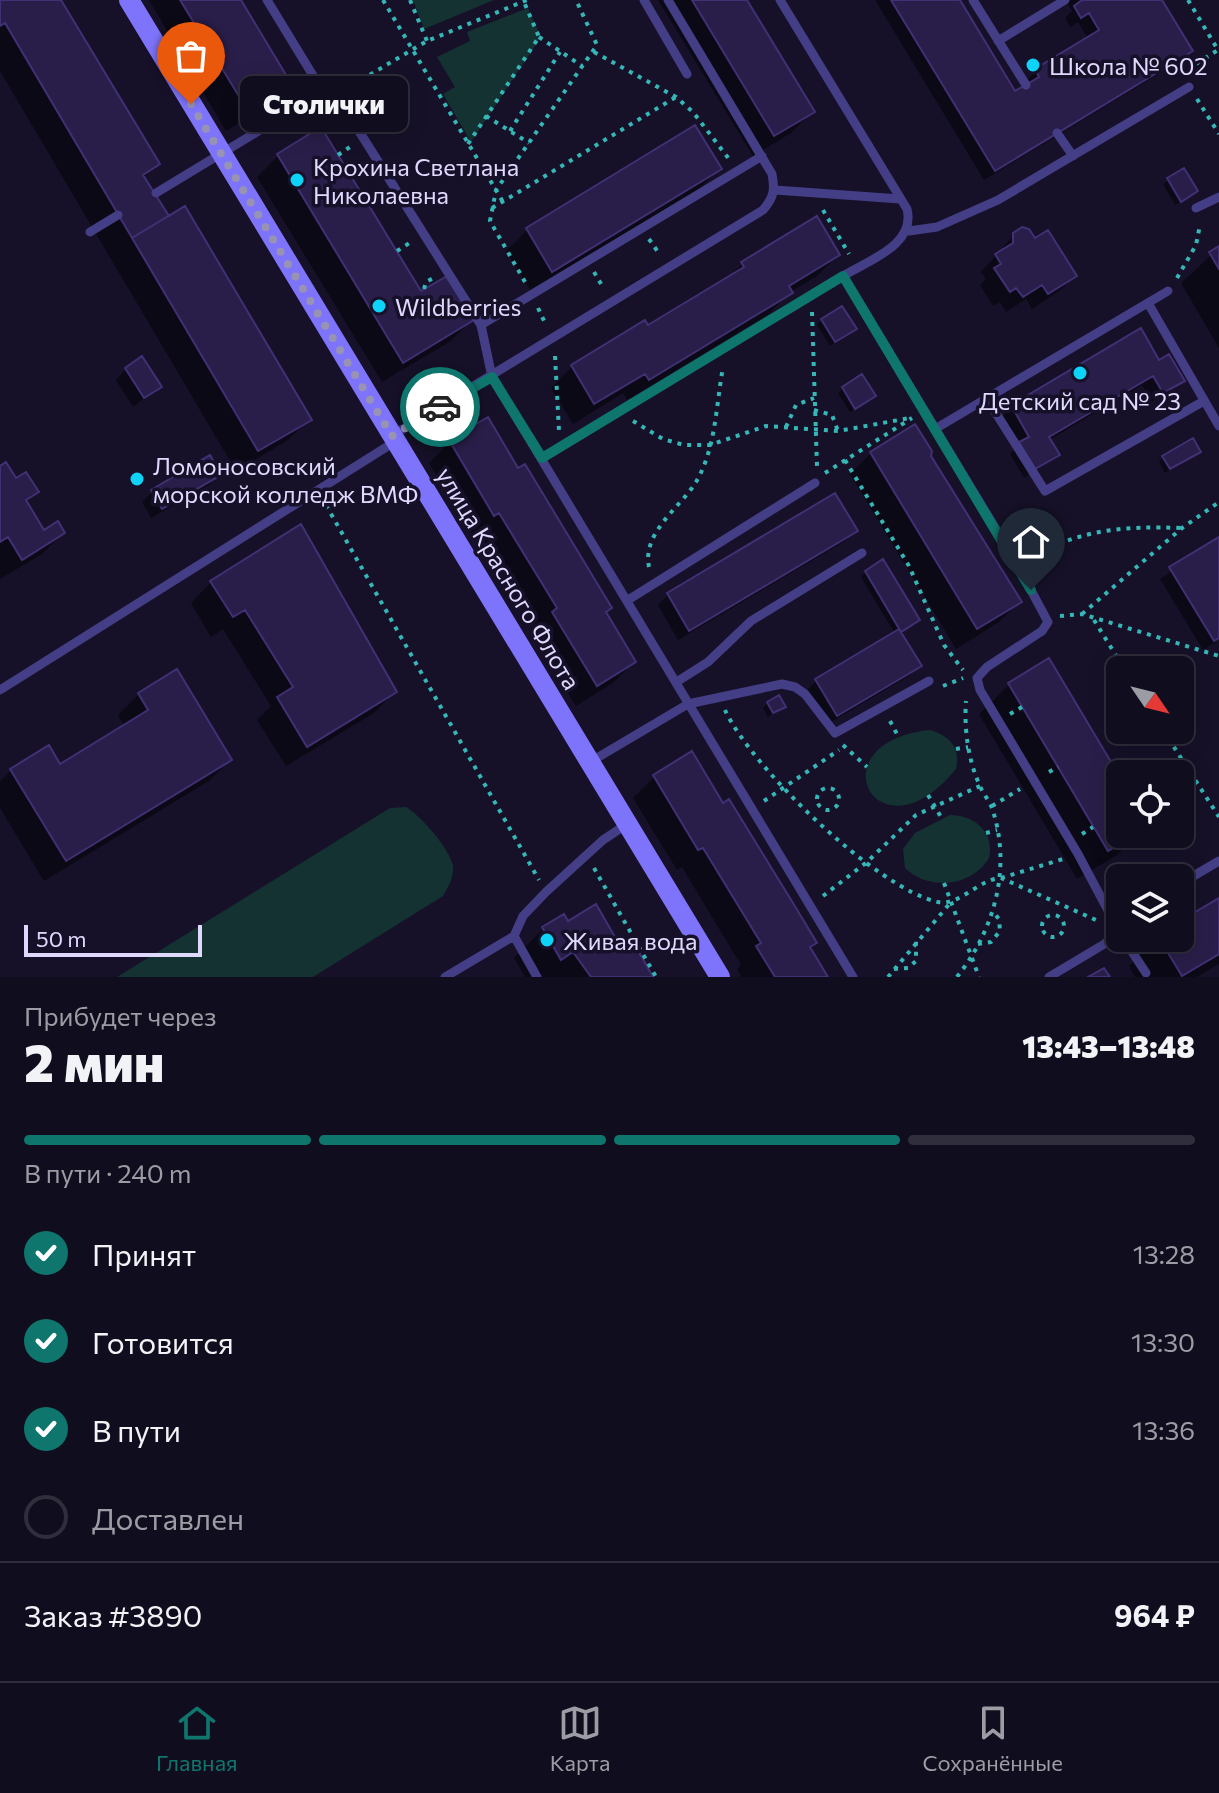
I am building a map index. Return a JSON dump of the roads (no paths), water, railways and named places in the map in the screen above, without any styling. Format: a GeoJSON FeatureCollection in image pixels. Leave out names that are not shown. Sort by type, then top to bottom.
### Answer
{"type":"FeatureCollection","features":[{"type":"Feature","properties":{"kind":"main road","name":"улица Красного Флота"},"geometry":{"type":"LineString","coordinates":[[129,0],[720,977]]}},
{"type":"Feature","properties":{"kind":"lane"},"geometry":{"type":"LineString","coordinates":[[267,0],[327,95],[347,112],[481,325],[492,377],[678,681],[688,704],[853,977]]}},
{"type":"Feature","properties":{"kind":"lane"},"geometry":{"type":"LineString","coordinates":[[644,0],[687,74]]}},
{"type":"Feature","properties":{"kind":"lane"},"geometry":{"type":"LineString","coordinates":[[0,690],[318,491],[394,438],[763,210],[775,190],[772,174],[668,0]]}},
{"type":"Feature","properties":{"kind":"lane"},"geometry":{"type":"LineString","coordinates":[[780,0],[907,209],[909,231]]}},
{"type":"Feature","properties":{"kind":"lane"},"geometry":{"type":"LineString","coordinates":[[973,0],[1026,85]]}},
{"type":"Feature","properties":{"kind":"lane"},"geometry":{"type":"LineString","coordinates":[[998,41],[1065,0]]}},
{"type":"Feature","properties":{"kind":"lane"},"geometry":{"type":"LineString","coordinates":[[659,28],[677,16]]}},
{"type":"Feature","properties":{"kind":"lane"},"geometry":{"type":"LineString","coordinates":[[676,57],[694,45]]}},
{"type":"Feature","properties":{"kind":"lane"},"geometry":{"type":"LineString","coordinates":[[542,458],[843,276],[901,240],[909,231],[937,227],[998,200],[1189,87]]}},
{"type":"Feature","properties":{"kind":"lane"},"geometry":{"type":"LineString","coordinates":[[156,193],[327,95]]}},
{"type":"Feature","properties":{"kind":"lane"},"geometry":{"type":"LineString","coordinates":[[1057,133],[1073,156]]}},
{"type":"Feature","properties":{"kind":"lane"},"geometry":{"type":"LineString","coordinates":[[481,325],[762,156]]}},
{"type":"Feature","properties":{"kind":"lane"},"geometry":{"type":"LineString","coordinates":[[775,190],[900,199]]}},
{"type":"Feature","properties":{"kind":"lane"},"geometry":{"type":"LineString","coordinates":[[1200,207],[1219,197]]}},
{"type":"Feature","properties":{"kind":"lane"},"geometry":{"type":"LineString","coordinates":[[90,232],[118,215]]}},
{"type":"Feature","properties":{"kind":"lane"},"geometry":{"type":"LineString","coordinates":[[843,276],[1017,564],[1048,622],[1042,631],[987,667],[977,678],[980,690],[1106,905]]}},
{"type":"Feature","properties":{"kind":"lane"},"geometry":{"type":"LineString","coordinates":[[935,429],[1168,291]]}},
{"type":"Feature","properties":{"kind":"lane"},"geometry":{"type":"LineString","coordinates":[[1148,303],[1219,426]]}},
{"type":"Feature","properties":{"kind":"lane"},"geometry":{"type":"LineString","coordinates":[[987,399],[1045,491],[1204,401]]}},
{"type":"Feature","properties":{"kind":"lane"},"geometry":{"type":"LineString","coordinates":[[628,600],[815,483]]}},
{"type":"Feature","properties":{"kind":"lane"},"geometry":{"type":"LineString","coordinates":[[678,681],[708,662],[751,621],[862,553]]}},
{"type":"Feature","properties":{"kind":"lane"},"geometry":{"type":"LineString","coordinates":[[590,762],[688,704],[782,684],[795,687],[805,694],[835,733],[929,681]]}},
{"type":"Feature","properties":{"kind":"lane"},"geometry":{"type":"LineString","coordinates":[[445,977],[514,936],[523,916],[546,892],[603,840],[628,824]]}},
{"type":"Feature","properties":{"kind":"lane"},"geometry":{"type":"LineString","coordinates":[[1194,876],[1219,861]]}},
{"type":"Feature","properties":{"kind":"lane"},"geometry":{"type":"LineString","coordinates":[[514,936],[537,977]]}},
{"type":"Feature","properties":{"kind":"lane"},"geometry":{"type":"LineString","coordinates":[[1049,977],[1106,943]]}},
{"type":"Feature","properties":{"kind":"lane"},"geometry":{"type":"LineString","coordinates":[[1133,952],[1146,973]]}},
{"type":"Feature","properties":{"kind":"place","name":"Школа № 602"},"geometry":{"type":"Point","coordinates":[1033,65]}},
{"type":"Feature","properties":{"kind":"place","name":"Столички"},"geometry":{"type":"Point","coordinates":[191,104]}},
{"type":"Feature","properties":{"kind":"place","name":"Крохина Светлана Николаевна"},"geometry":{"type":"Point","coordinates":[297,180]}},
{"type":"Feature","properties":{"kind":"place","name":"Wildberries"},"geometry":{"type":"Point","coordinates":[379,306]}},
{"type":"Feature","properties":{"kind":"place","name":"Детский сад № 23"},"geometry":{"type":"Point","coordinates":[1080,373]}},
{"type":"Feature","properties":{"kind":"place","name":"Ломоносовский морской колледж ВМФ"},"geometry":{"type":"Point","coordinates":[137,479]}},
{"type":"Feature","properties":{"kind":"place","name":"Живая вода"},"geometry":{"type":"Point","coordinates":[547,940]}}]}
